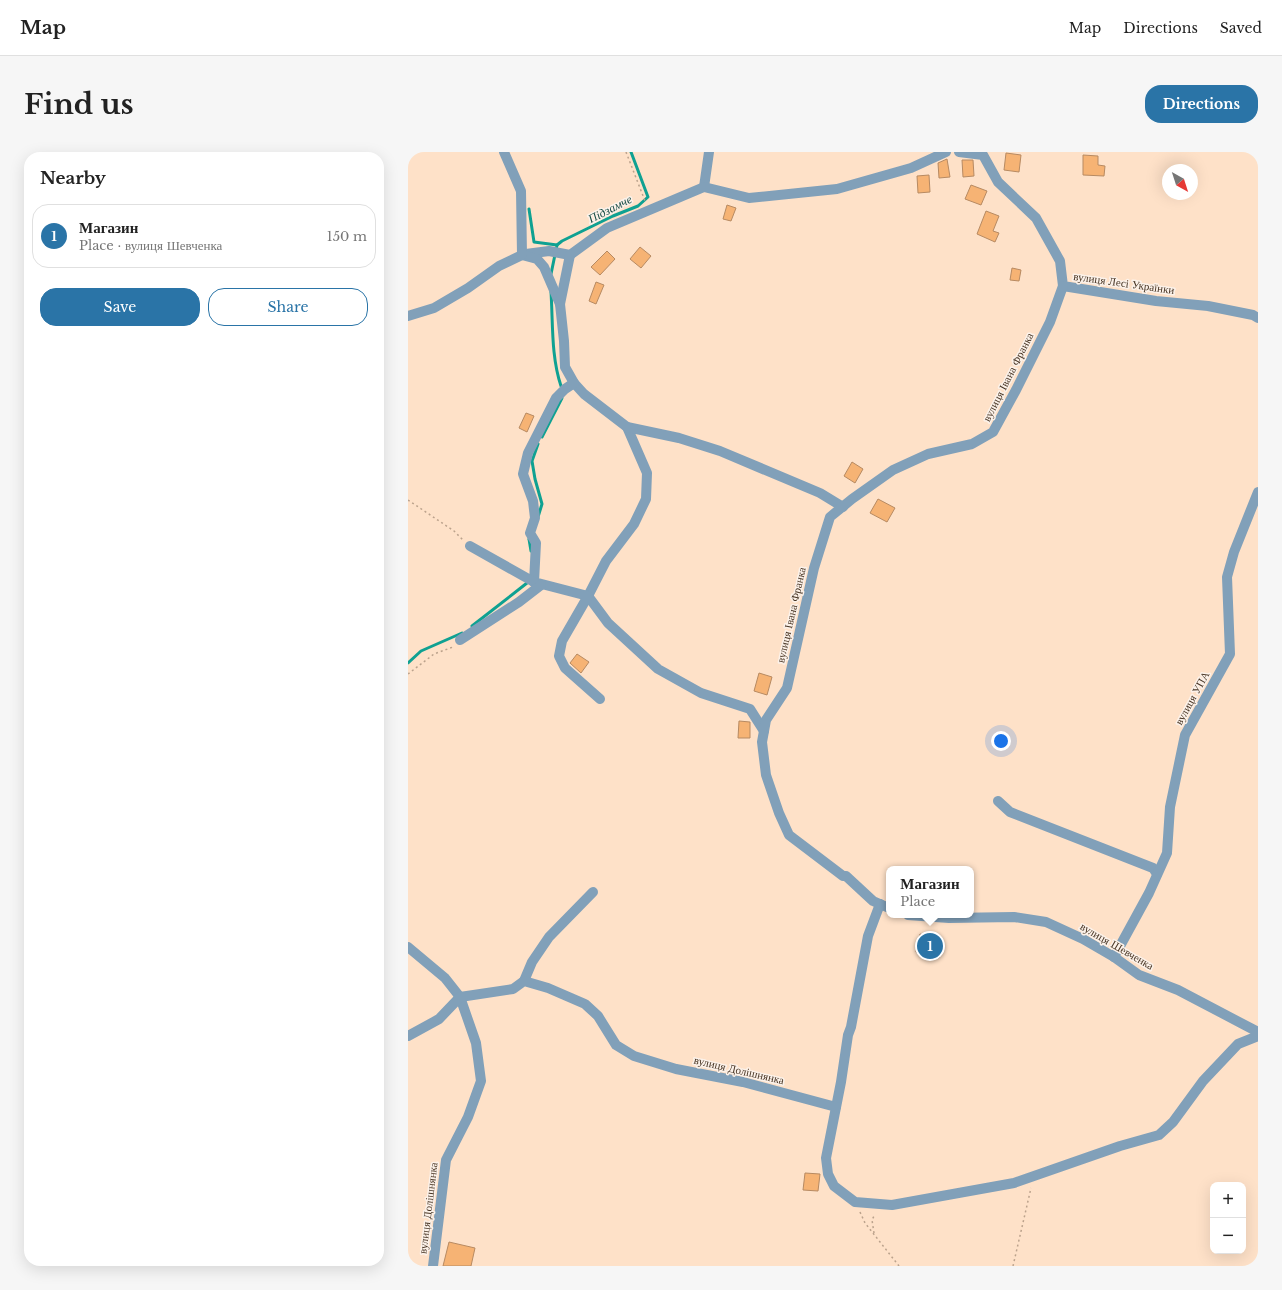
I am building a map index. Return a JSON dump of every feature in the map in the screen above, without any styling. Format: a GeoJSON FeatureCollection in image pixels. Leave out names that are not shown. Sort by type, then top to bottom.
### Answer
{"type":"FeatureCollection","features":[{"type":"Feature","properties":{"kind":"street"},"geometry":{"type":"LineString","coordinates":[[504,152],[521,191],[522,255]]}},
{"type":"Feature","properties":{"kind":"street"},"geometry":{"type":"LineString","coordinates":[[560,304],[570,254],[607,228],[704,187],[749,198],[837,189],[911,168],[946,152]]}},
{"type":"Feature","properties":{"kind":"street","name":"вулиця Лесі Українки"},"geometry":{"type":"LineString","coordinates":[[959,152],[985,153],[998,182],[1036,218],[1060,261],[1063,286],[1156,301],[1196,305],[1253,315],[1258,318]]}},
{"type":"Feature","properties":{"kind":"street"},"geometry":{"type":"LineString","coordinates":[[704,187],[706,154]]}},
{"type":"Feature","properties":{"kind":"street"},"geometry":{"type":"LineString","coordinates":[[408,316],[434,308],[468,288],[499,266],[522,255],[550,251],[570,254]]}},
{"type":"Feature","properties":{"kind":"street"},"geometry":{"type":"LineString","coordinates":[[522,255],[536,259],[544,267],[560,304],[565,367],[574,383],[584,394],[627,427],[679,438],[720,451],[820,493],[842,507]]}},
{"type":"Feature","properties":{"kind":"street","name":"вулиця Івана Франка"},"geometry":{"type":"LineString","coordinates":[[885,906],[873,901],[846,876],[789,835],[779,813],[766,775],[762,742],[766,720],[787,688],[814,568],[830,517],[893,470],[928,454],[972,444],[993,432],[1050,322],[1063,286]]}},
{"type":"Feature","properties":{"kind":"street"},"geometry":{"type":"LineString","coordinates":[[538,583],[536,542],[530,533],[535,518],[533,501],[523,474],[528,453],[556,398],[574,383]]}},
{"type":"Feature","properties":{"kind":"street"},"geometry":{"type":"LineString","coordinates":[[600,699],[565,668],[558,656],[562,641],[606,561],[634,524],[646,499],[647,473],[627,427]]}},
{"type":"Feature","properties":{"kind":"street","name":"вулиця УПА"},"geometry":{"type":"LineString","coordinates":[[1114,957],[1157,874],[1166,853],[1170,807],[1185,735],[1230,654],[1227,577],[1234,552],[1258,492]]}},
{"type":"Feature","properties":{"kind":"street"},"geometry":{"type":"LineString","coordinates":[[470,546],[538,583],[588,596],[608,623],[658,669],[701,693],[750,709],[764,731]]}},
{"type":"Feature","properties":{"kind":"street"},"geometry":{"type":"LineString","coordinates":[[460,640],[513,606],[538,583]]}},
{"type":"Feature","properties":{"kind":"street"},"geometry":{"type":"LineString","coordinates":[[998,801],[1010,812],[1153,868],[1157,874]]}},
{"type":"Feature","properties":{"kind":"street"},"geometry":{"type":"LineString","coordinates":[[408,1036],[439,1019],[460,997],[513,989],[524,981],[532,962],[549,937],[593,892]]}},
{"type":"Feature","properties":{"kind":"street"},"geometry":{"type":"LineString","coordinates":[[885,906],[868,936],[851,1027],[848,1035],[826,1158],[828,1174],[834,1186],[855,1202],[892,1206],[1014,1183],[1120,1146],[1159,1135],[1173,1122],[1203,1081],[1238,1044],[1258,1036]]}},
{"type":"Feature","properties":{"kind":"street","name":"вулиця Шевченка"},"geometry":{"type":"LineString","coordinates":[[974,918],[1014,917],[1046,922],[1083,939],[1114,957],[1139,975],[1178,990],[1258,1032]]}},
{"type":"Feature","properties":{"kind":"street","name":"вулиця Долішнянка"},"geometry":{"type":"LineString","coordinates":[[408,947],[445,978],[460,997],[476,1043],[482,1081],[468,1117],[446,1160],[432,1266]]}},
{"type":"Feature","properties":{"kind":"street","name":"вулиця Долішнянка"},"geometry":{"type":"LineString","coordinates":[[524,981],[548,988],[585,1004],[598,1016],[616,1045],[634,1056],[676,1069],[743,1082],[836,1108]]}},
{"type":"Feature","properties":{"kind":"path"},"geometry":{"type":"LineString","coordinates":[[626,152],[649,210]]}},
{"type":"Feature","properties":{"kind":"path"},"geometry":{"type":"LineString","coordinates":[[408,500],[454,532],[470,546]]}},
{"type":"Feature","properties":{"kind":"path"},"geometry":{"type":"LineString","coordinates":[[408,674],[434,654],[452,648],[460,640]]}},
{"type":"Feature","properties":{"kind":"path"},"geometry":{"type":"LineString","coordinates":[[1013,1266],[1034,1176]]}},
{"type":"Feature","properties":{"kind":"path"},"geometry":{"type":"LineString","coordinates":[[855,1202],[865,1223],[899,1266]]}},
{"type":"Feature","properties":{"kind":"path"},"geometry":{"type":"LineString","coordinates":[[874,1234],[872,1220],[875,1214],[878,1210],[892,1206]]}},
{"type":"Feature","properties":{"kind":"building"},"geometry":{"type":"Polygon","coordinates":[[[1006,153],[1021,155],[1019,172],[1004,170],[1006,153]]]}},
{"type":"Feature","properties":{"kind":"building"},"geometry":{"type":"Polygon","coordinates":[[[1083,155],[1098,156],[1098,165],[1105,166],[1104,176],[1083,175],[1083,155]]]}},
{"type":"Feature","properties":{"kind":"building"},"geometry":{"type":"Polygon","coordinates":[[[947,159],[950,177],[939,178],[938,163],[947,159]]]}},
{"type":"Feature","properties":{"kind":"building"},"geometry":{"type":"Polygon","coordinates":[[[962,160],[973,160],[974,176],[963,177],[962,160]]]}},
{"type":"Feature","properties":{"kind":"building"},"geometry":{"type":"Polygon","coordinates":[[[929,175],[930,192],[918,193],[917,176],[929,175]]]}},
{"type":"Feature","properties":{"kind":"building"},"geometry":{"type":"Polygon","coordinates":[[[971,185],[987,191],[981,205],[965,199],[971,185]]]}},
{"type":"Feature","properties":{"kind":"building"},"geometry":{"type":"Polygon","coordinates":[[[727,205],[736,208],[731,221],[723,219],[727,205]]]}},
{"type":"Feature","properties":{"kind":"building"},"geometry":{"type":"Polygon","coordinates":[[[986,211],[999,216],[993,231],[999,233],[995,242],[977,234],[986,211]]]}},
{"type":"Feature","properties":{"kind":"building"},"geometry":{"type":"Polygon","coordinates":[[[640,247],[651,256],[641,268],[630,259],[640,247]]]}},
{"type":"Feature","properties":{"kind":"building"},"geometry":{"type":"Polygon","coordinates":[[[607,251],[615,259],[600,275],[591,267],[607,251]]]}},
{"type":"Feature","properties":{"kind":"building"},"geometry":{"type":"Polygon","coordinates":[[[1012,268],[1021,270],[1019,281],[1010,280],[1012,268]]]}},
{"type":"Feature","properties":{"kind":"building"},"geometry":{"type":"Polygon","coordinates":[[[596,282],[604,285],[596,304],[589,301],[596,282]]]}},
{"type":"Feature","properties":{"kind":"building"},"geometry":{"type":"Polygon","coordinates":[[[526,413],[534,416],[527,432],[519,428],[526,413]]]}},
{"type":"Feature","properties":{"kind":"building"},"geometry":{"type":"Polygon","coordinates":[[[852,462],[863,469],[855,483],[844,476],[852,462]]]}},
{"type":"Feature","properties":{"kind":"building"},"geometry":{"type":"Polygon","coordinates":[[[878,499],[895,508],[887,522],[870,513],[878,499]]]}},
{"type":"Feature","properties":{"kind":"building"},"geometry":{"type":"Polygon","coordinates":[[[577,654],[589,662],[581,673],[570,663],[577,654]]]}},
{"type":"Feature","properties":{"kind":"building"},"geometry":{"type":"Polygon","coordinates":[[[759,673],[772,677],[767,695],[754,691],[759,673]]]}},
{"type":"Feature","properties":{"kind":"building"},"geometry":{"type":"Polygon","coordinates":[[[739,721],[750,722],[750,738],[738,738],[739,721]]]}},
{"type":"Feature","properties":{"kind":"building"},"geometry":{"type":"Polygon","coordinates":[[[920,934],[943,940],[939,958],[916,952],[920,934]]]}},
{"type":"Feature","properties":{"kind":"building"},"geometry":{"type":"Polygon","coordinates":[[[805,1173],[820,1174],[818,1191],[803,1190],[805,1173]]]}},
{"type":"Feature","properties":{"kind":"building"},"geometry":{"type":"Polygon","coordinates":[[[449,1242],[475,1248],[471,1266],[443,1266],[449,1242]]]}},
{"type":"Feature","properties":{"kind":"waterway","name":"Підзамче"},"geometry":{"type":"LineString","coordinates":[[557,245],[562,241],[613,216],[638,206],[648,197],[631,152]]}},
{"type":"Feature","properties":{"kind":"waterway"},"geometry":{"type":"LineString","coordinates":[[529,209],[534,242],[557,245],[551,274]]}},
{"type":"Feature","properties":{"kind":"waterway"},"geometry":{"type":"LineString","coordinates":[[551,292],[554,351],[561,386]]}},
{"type":"Feature","properties":{"kind":"waterway"},"geometry":{"type":"LineString","coordinates":[[542,437],[562,398]]}},
{"type":"Feature","properties":{"kind":"waterway"},"geometry":{"type":"LineString","coordinates":[[538,444],[532,461],[542,504],[538,517]]}},
{"type":"Feature","properties":{"kind":"waterway"},"geometry":{"type":"LineString","coordinates":[[529,539],[531,551]]}},
{"type":"Feature","properties":{"kind":"waterway"},"geometry":{"type":"LineString","coordinates":[[472,626],[527,583]]}},
{"type":"Feature","properties":{"kind":"waterway"},"geometry":{"type":"LineString","coordinates":[[408,663],[421,651],[462,633]]}},
{"type":"Feature","properties":{"kind":"place","name":"Магазин"},"geometry":{"type":"Point","coordinates":[930,946]}}]}
